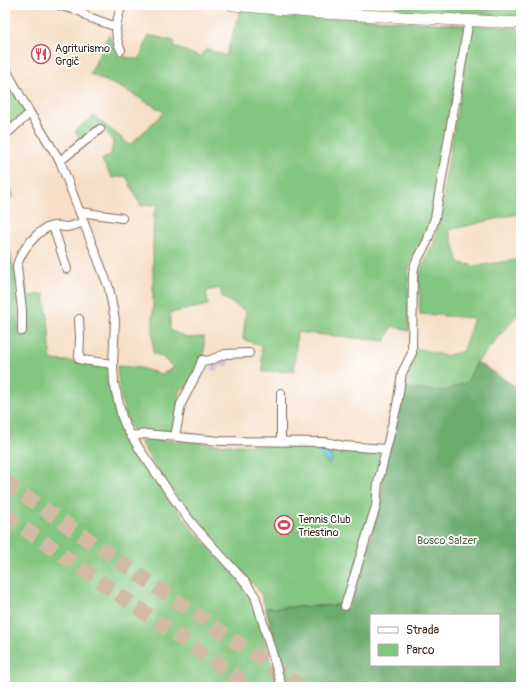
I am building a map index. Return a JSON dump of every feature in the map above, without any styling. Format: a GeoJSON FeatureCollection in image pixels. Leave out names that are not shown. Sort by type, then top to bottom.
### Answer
{"type":"FeatureCollection","features":[{"type":"Feature","properties":{"kind":"main road"},"geometry":{"type":"LineString","coordinates":[[233,5],[313,12],[521,22]]}},
{"type":"Feature","properties":{"kind":"street"},"geometry":{"type":"LineString","coordinates":[[58,5],[83,9],[88,17],[111,25]]}},
{"type":"Feature","properties":{"kind":"street"},"geometry":{"type":"LineString","coordinates":[[121,50],[116,39],[115,26],[116,18],[122,5]]}},
{"type":"Feature","properties":{"kind":"street"},"geometry":{"type":"LineString","coordinates":[[345,606],[376,506],[378,483],[397,405],[402,373],[412,353],[413,272],[428,242],[435,218],[469,20]]}},
{"type":"Feature","properties":{"kind":"street"},"geometry":{"type":"LineString","coordinates":[[5,68],[30,113],[60,161],[111,296],[115,320],[113,364],[114,383],[122,417],[131,436],[190,521],[246,583],[255,596],[282,687]]}},
{"type":"Feature","properties":{"kind":"street"},"geometry":{"type":"LineString","coordinates":[[5,135],[30,113]]}},
{"type":"Feature","properties":{"kind":"street"},"geometry":{"type":"LineString","coordinates":[[60,161],[100,129]]}},
{"type":"Feature","properties":{"kind":"street"},"geometry":{"type":"LineString","coordinates":[[80,212],[122,218]]}},
{"type":"Feature","properties":{"kind":"street"},"geometry":{"type":"LineString","coordinates":[[22,331],[22,310],[17,267],[18,261],[35,237],[47,227],[71,226],[84,222]]}},
{"type":"Feature","properties":{"kind":"street"},"geometry":{"type":"LineString","coordinates":[[53,226],[68,269]]}},
{"type":"Feature","properties":{"kind":"street"},"geometry":{"type":"LineString","coordinates":[[78,319],[80,338],[79,359],[113,364]]}},
{"type":"Feature","properties":{"kind":"street"},"geometry":{"type":"LineString","coordinates":[[175,437],[181,404],[202,360],[208,361],[225,354],[249,353]]}},
{"type":"Feature","properties":{"kind":"street"},"geometry":{"type":"LineString","coordinates":[[281,393],[281,442]]}},
{"type":"Feature","properties":{"kind":"street"},"geometry":{"type":"LineString","coordinates":[[131,436],[146,434],[220,441],[325,442],[344,446],[386,449]]}},
{"type":"Feature","properties":{"kind":"shaded area"},"geometry":{"type":"Polygon","coordinates":[[[229,359],[229,366],[220,366],[217,372],[211,369],[216,360],[229,359]]]}},
{"type":"Feature","properties":{"kind":"green space"},"geometry":{"type":"Polygon","coordinates":[[[397,5],[521,5],[521,16],[396,12],[397,5]]]}},
{"type":"Feature","properties":{"kind":"green space"},"geometry":{"type":"Polygon","coordinates":[[[240,11],[465,25],[432,213],[424,239],[411,260],[408,274],[409,331],[392,326],[385,341],[297,332],[294,371],[263,372],[261,346],[243,339],[246,311],[222,297],[220,288],[206,291],[208,305],[170,313],[170,330],[187,338],[204,337],[204,357],[187,388],[181,387],[172,434],[133,432],[126,416],[122,400],[117,366],[140,368],[161,374],[174,368],[162,357],[153,353],[154,214],[158,204],[141,206],[126,176],[112,178],[102,160],[111,154],[113,142],[106,131],[99,125],[81,139],[75,131],[94,116],[130,145],[164,112],[124,89],[90,74],[109,34],[118,55],[139,60],[149,35],[174,41],[174,47],[201,57],[207,49],[226,56],[240,11]]]}},
{"type":"Feature","properties":{"kind":"green space"},"geometry":{"type":"Polygon","coordinates":[[[471,25],[521,28],[521,213],[449,230],[459,263],[477,266],[521,259],[521,310],[477,362],[467,382],[445,391],[404,389],[417,348],[446,356],[463,351],[474,318],[420,314],[419,274],[434,243],[444,193],[471,25]]]}},
{"type":"Feature","properties":{"kind":"green space"},"geometry":{"type":"Polygon","coordinates":[[[5,75],[27,113],[5,132],[5,75]]]}},
{"type":"Feature","properties":{"kind":"green space"},"geometry":{"type":"Polygon","coordinates":[[[6,180],[14,197],[5,199],[6,180]]]}},
{"type":"Feature","properties":{"kind":"green space"},"geometry":{"type":"Polygon","coordinates":[[[5,233],[14,268],[19,335],[27,334],[21,278],[25,281],[29,296],[44,294],[48,319],[51,360],[81,362],[110,367],[114,399],[123,429],[135,451],[192,529],[245,586],[253,601],[278,687],[5,687],[5,233]]]}},
{"type":"Feature","properties":{"kind":"green space","name":"Bosco Salzer"},"geometry":{"type":"Polygon","coordinates":[[[477,362],[521,390],[521,687],[289,687],[265,607],[343,605],[348,609],[380,506],[382,482],[404,389],[445,391],[467,382],[477,362]]]}},
{"type":"Feature","properties":{"kind":"green space","name":"Tennis Club Triestino"},"geometry":{"type":"Polygon","coordinates":[[[149,439],[228,445],[325,446],[383,454],[375,505],[343,605],[266,608],[257,588],[215,544],[155,467],[140,441],[149,439]]]}},
{"type":"Feature","properties":{"kind":"water"},"geometry":{"type":"Polygon","coordinates":[[[324,448],[333,460],[328,464],[318,452],[324,448]]]}},
{"type":"Feature","properties":{"kind":"tunnel"},"geometry":{"type":"LineString","coordinates":[[5,482],[301,687]]}},
{"type":"Feature","properties":{"kind":"tunnel"},"geometry":{"type":"LineString","coordinates":[[5,515],[251,687]]}},
{"type":"Feature","properties":{"kind":"place","name":"Agriturismo Grgič"},"geometry":{"type":"Point","coordinates":[41,54]}},
{"type":"Feature","properties":{"kind":"place","name":"Tennis Club Triestino"},"geometry":{"type":"Point","coordinates":[284,525]}}]}
